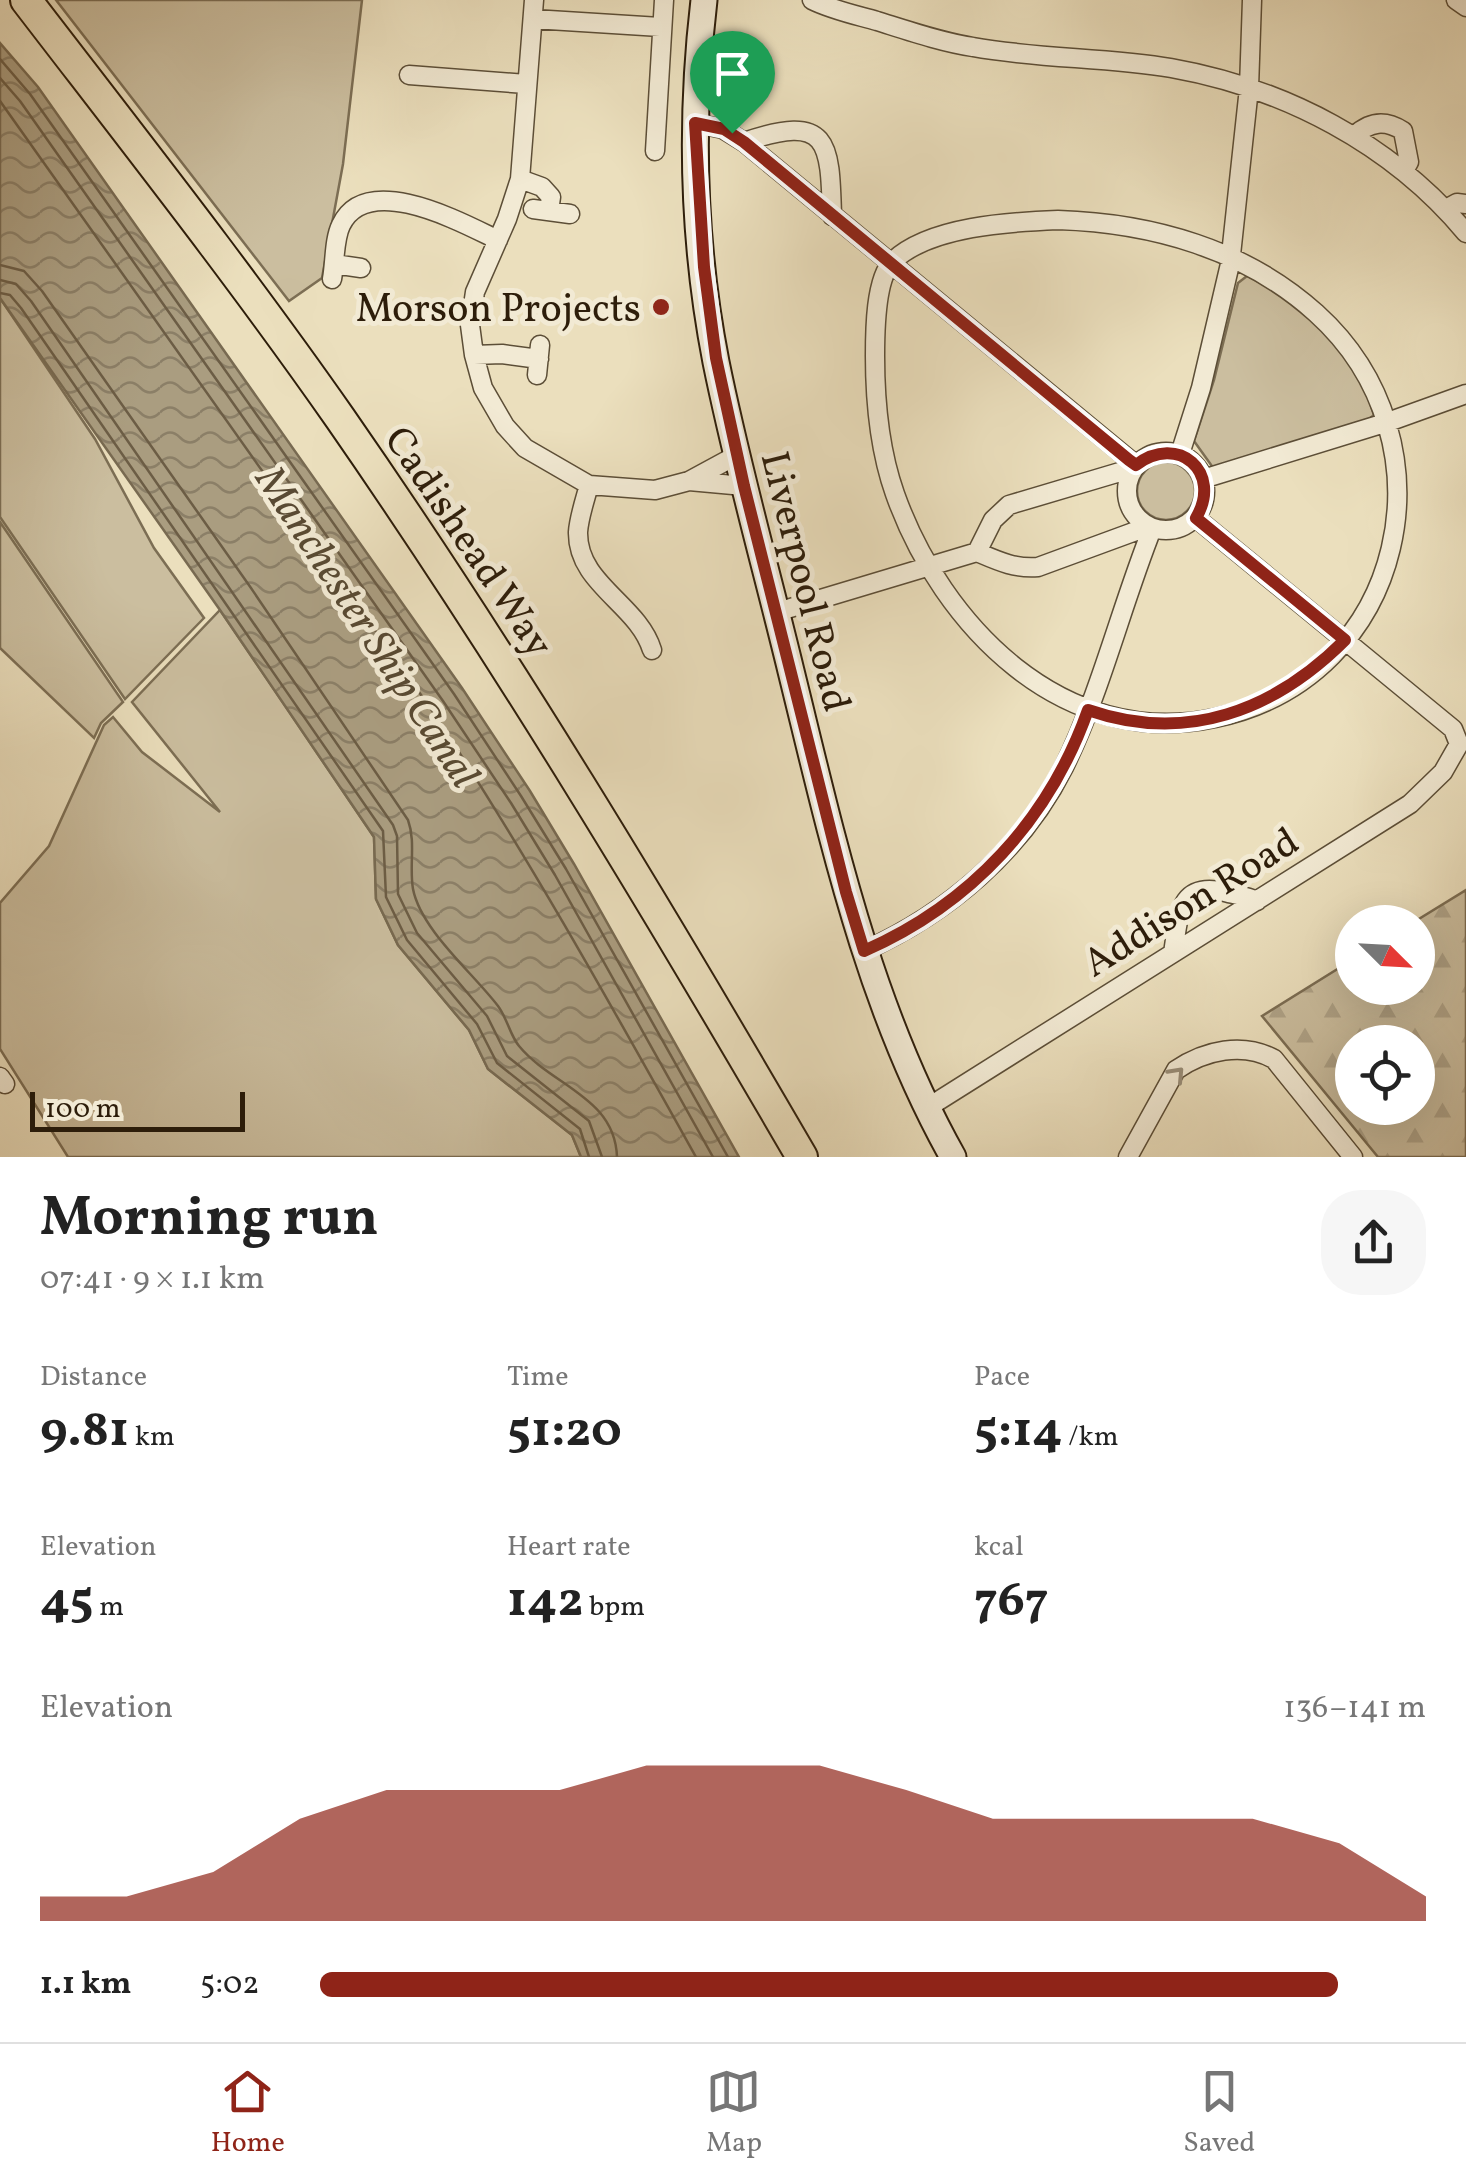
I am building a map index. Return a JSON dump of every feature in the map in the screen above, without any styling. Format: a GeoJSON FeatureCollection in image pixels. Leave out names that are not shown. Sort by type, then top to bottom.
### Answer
{"type":"FeatureCollection","features":[{"type":"Feature","properties":{"kind":"highway","name":"Cadishead Way"},"geometry":{"type":"LineString","coordinates":[[26,0],[242,284],[372,466],[514,678],[674,937],[802,1157]]}},
{"type":"Feature","properties":{"kind":"main road","name":"Liverpool Road"},"geometry":{"type":"LineString","coordinates":[[704,0],[695,78],[695,123],[704,267],[716,358],[744,486],[846,892],[895,1036],[953,1157]]}},
{"type":"Feature","properties":{"kind":"street"},"geometry":{"type":"LineString","coordinates":[[654,151],[664,0]]}},
{"type":"Feature","properties":{"kind":"street"},"geometry":{"type":"LineString","coordinates":[[812,0],[975,48],[1172,68],[1249,88],[1330,122],[1382,153],[1446,209],[1466,233]]}},
{"type":"Feature","properties":{"kind":"street"},"geometry":{"type":"LineString","coordinates":[[1180,454],[1201,388],[1231,257],[1249,88],[1252,0]]}},
{"type":"Feature","properties":{"kind":"street"},"geometry":{"type":"LineString","coordinates":[[1456,0],[1466,6]]}},
{"type":"Feature","properties":{"kind":"street"},"geometry":{"type":"LineString","coordinates":[[660,27],[534,9],[520,179],[475,292],[470,324],[474,355],[483,388],[505,426],[526,448],[589,485],[655,490],[690,481],[737,455]]}},
{"type":"Feature","properties":{"kind":"street"},"geometry":{"type":"LineString","coordinates":[[409,75],[440,85],[526,84]]}},
{"type":"Feature","properties":{"kind":"street"},"geometry":{"type":"LineString","coordinates":[[1354,136],[1389,122],[1403,131],[1408,162],[1404,171]]}},
{"type":"Feature","properties":{"kind":"street"},"geometry":{"type":"LineString","coordinates":[[695,123],[724,129],[744,142],[1133,469]]}},
{"type":"Feature","properties":{"kind":"street"},"geometry":{"type":"LineString","coordinates":[[744,142],[782,132],[803,132],[820,140],[830,158],[832,216]]}},
{"type":"Feature","properties":{"kind":"street"},"geometry":{"type":"LineString","coordinates":[[520,179],[542,188],[550,197],[541,210],[570,214]]}},
{"type":"Feature","properties":{"kind":"street"},"geometry":{"type":"LineString","coordinates":[[361,268],[333,271],[342,224],[351,206],[410,203],[431,208],[498,240]]}},
{"type":"Feature","properties":{"kind":"street"},"geometry":{"type":"LineString","coordinates":[[1446,209],[1457,203],[1466,204]]}},
{"type":"Feature","properties":{"kind":"street"},"geometry":{"type":"LineString","coordinates":[[1016,221],[1134,226],[1231,257],[1283,288],[1326,324],[1353,354],[1388,422],[1396,454],[1398,512],[1380,584],[1345,640],[1290,688],[1218,718],[1182,724],[1135,722],[1088,710],[1047,692],[1018,671],[956,606],[910,531],[894,490],[874,404],[875,323],[882,284],[890,263],[922,243],[1016,221]]}},
{"type":"Feature","properties":{"kind":"street"},"geometry":{"type":"LineString","coordinates":[[474,355],[502,354],[539,360]]}},
{"type":"Feature","properties":{"kind":"street"},"geometry":{"type":"LineString","coordinates":[[1203,478],[1466,394]]}},
{"type":"Feature","properties":{"kind":"street"},"geometry":{"type":"LineString","coordinates":[[1164,452],[1180,454],[1194,464],[1203,478],[1203,506],[1196,518],[1168,531],[1148,527],[1134,515],[1127,502],[1126,487],[1133,469],[1149,455],[1164,452]]}},
{"type":"Feature","properties":{"kind":"street"},"geometry":{"type":"LineString","coordinates":[[977,552],[994,520],[1009,505],[1133,469]]}},
{"type":"Feature","properties":{"kind":"street"},"geometry":{"type":"LineString","coordinates":[[690,481],[744,486]]}},
{"type":"Feature","properties":{"kind":"street"},"geometry":{"type":"LineString","coordinates":[[589,485],[578,530],[586,567],[653,637]]}},
{"type":"Feature","properties":{"kind":"street"},"geometry":{"type":"LineString","coordinates":[[1196,518],[1345,640]]}},
{"type":"Feature","properties":{"kind":"street"},"geometry":{"type":"LineString","coordinates":[[777,612],[977,552],[1005,564],[1038,567],[1148,527]]}},
{"type":"Feature","properties":{"kind":"street"},"geometry":{"type":"LineString","coordinates":[[864,951],[916,925],[986,873],[1053,787],[1088,710],[1148,527]]}},
{"type":"Feature","properties":{"kind":"street","name":"Addison Road"},"geometry":{"type":"LineString","coordinates":[[927,1108],[1427,790],[1453,760],[1458,744],[1453,729],[1345,640]]}},
{"type":"Feature","properties":{"kind":"street"},"geometry":{"type":"LineString","coordinates":[[1173,953],[1185,901],[1196,890],[1206,887],[1257,901]]}},
{"type":"Feature","properties":{"kind":"street"},"geometry":{"type":"LineString","coordinates":[[1128,1157],[1176,1070],[1202,1057],[1242,1048],[1274,1059],[1353,1157]]}},
{"type":"Feature","properties":{"kind":"green space"},"geometry":{"type":"Polygon","coordinates":[[[56,0],[362,0],[343,164],[322,278],[289,301],[56,0]]]}},
{"type":"Feature","properties":{"kind":"green space"},"geometry":{"type":"Polygon","coordinates":[[[1247,276],[1293,304],[1337,342],[1360,374],[1374,415],[1214,469],[1194,441],[1238,283],[1247,276]]]}},
{"type":"Feature","properties":{"kind":"green space"},"geometry":{"type":"Polygon","coordinates":[[[0,298],[95,439],[154,548],[204,618],[125,699],[0,517],[0,298]]]}},
{"type":"Feature","properties":{"kind":"green space"},"geometry":{"type":"Polygon","coordinates":[[[1166,462],[1187,470],[1195,491],[1187,512],[1166,520],[1145,512],[1137,491],[1145,470],[1166,462]]]}},
{"type":"Feature","properties":{"kind":"green space"},"geometry":{"type":"Polygon","coordinates":[[[0,522],[123,702],[101,723],[94,738],[0,648],[0,522]]]}},
{"type":"Feature","properties":{"kind":"green space"},"geometry":{"type":"Polygon","coordinates":[[[220,610],[374,837],[376,899],[398,945],[469,1030],[488,1069],[572,1135],[581,1157],[68,1157],[0,1049],[0,903],[49,846],[104,725],[113,717],[142,752],[220,812],[132,702],[220,610]]]}},
{"type":"Feature","properties":{"kind":"green space"},"geometry":{"type":"Polygon","coordinates":[[[1466,890],[1466,1157],[1378,1157],[1352,1125],[1435,1125],[1435,1025],[1335,1025],[1335,1105],[1262,1016],[1335,971],[1335,1005],[1435,1005],[1435,909],[1466,890]]]}},
{"type":"Feature","properties":{"kind":"water","name":"Manchester Ship Canal"},"geometry":{"type":"Polygon","coordinates":[[[0,43],[38,87],[462,688],[574,864],[739,1157],[581,1157],[572,1135],[488,1069],[469,1030],[398,945],[376,899],[374,837],[0,298],[0,43]]]}},
{"type":"Feature","properties":{"kind":"place","name":"Morson Projects"},"geometry":{"type":"Point","coordinates":[661,307]}},
{"type":"Feature","properties":{"kind":"route"},"geometry":{"type":"LineString","coordinates":[[695,123],[732,133],[1129,460],[1136,465],[1149,455],[1164,452],[1180,454],[1194,464],[1203,478],[1205,492],[1196,518],[1345,640],[1290,688],[1218,718],[1182,724],[1135,722],[1088,710],[1053,787],[986,873],[930,916],[864,951],[744,486],[716,358],[704,267],[695,123]]}}]}
